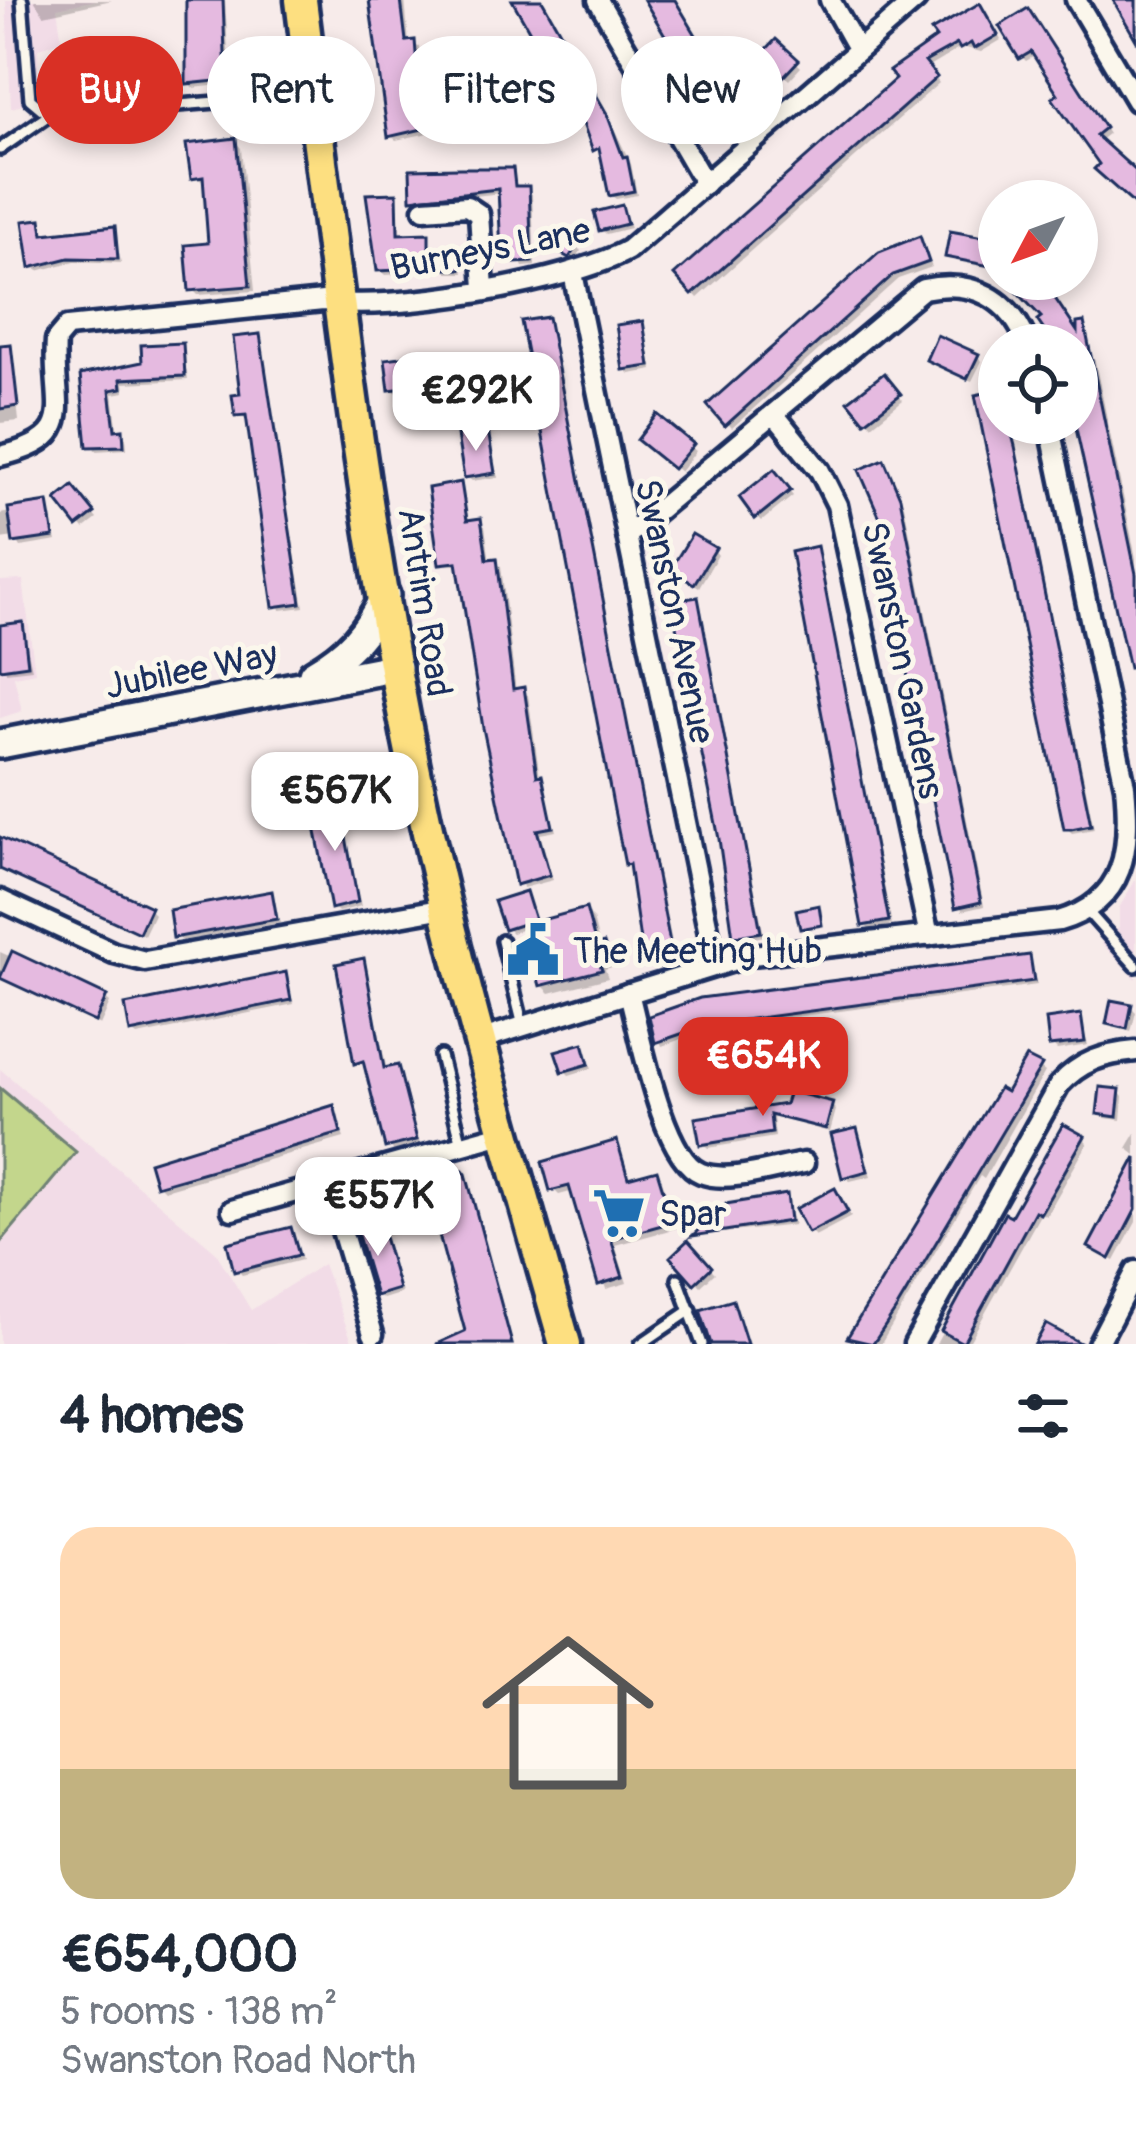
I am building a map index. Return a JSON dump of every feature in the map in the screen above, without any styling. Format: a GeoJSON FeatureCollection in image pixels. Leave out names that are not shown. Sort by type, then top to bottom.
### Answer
{"type":"FeatureCollection","features":[{"type":"Feature","properties":{"kind":"main road","name":"Antrim Road"},"geometry":{"type":"LineString","coordinates":[[302,0],[306,36]]}},
{"type":"Feature","properties":{"kind":"main road","name":"Antrim Road"},"geometry":{"type":"LineString","coordinates":[[319,144],[397,668],[445,908],[565,1344]]}},
{"type":"Feature","properties":{"kind":"street"},"geometry":{"type":"LineString","coordinates":[[598,0],[705,184]]}},
{"type":"Feature","properties":{"kind":"street"},"geometry":{"type":"LineString","coordinates":[[830,0],[858,50]]}},
{"type":"Feature","properties":{"kind":"street","name":"Burneys Lane"},"geometry":{"type":"LineString","coordinates":[[0,456],[28,449],[52,435],[59,417],[56,340],[67,327],[484,288],[573,273],[628,250],[916,0]]}},
{"type":"Feature","properties":{"kind":"street"},"geometry":{"type":"LineString","coordinates":[[1076,0],[1136,101]]}},
{"type":"Feature","properties":{"kind":"street"},"geometry":{"type":"LineString","coordinates":[[424,209],[467,206],[478,214],[484,288]]}},
{"type":"Feature","properties":{"kind":"street","name":"Swanston Avenue"},"geometry":{"type":"LineString","coordinates":[[573,273],[715,963]]}},
{"type":"Feature","properties":{"kind":"street"},"geometry":{"type":"LineString","coordinates":[[627,536],[923,289],[953,283],[976,287],[996,299],[1018,324]]}},
{"type":"Feature","properties":{"kind":"street","name":"Swanston Gardens"},"geometry":{"type":"LineString","coordinates":[[775,415],[820,471],[837,505],[929,937]]}},
{"type":"Feature","properties":{"kind":"street"},"geometry":{"type":"LineString","coordinates":[[479,1040],[715,963],[1059,921],[1088,912],[1112,884],[1131,842],[1124,786],[1053,444]]}},
{"type":"Feature","properties":{"kind":"street"},"geometry":{"type":"LineString","coordinates":[[294,686],[345,656],[366,633],[385,595]]}},
{"type":"Feature","properties":{"kind":"street","name":"Jubilee Way"},"geometry":{"type":"LineString","coordinates":[[0,744],[397,668]]}},
{"type":"Feature","properties":{"kind":"street"},"geometry":{"type":"LineString","coordinates":[[0,900],[114,953],[145,961],[445,908]]}},
{"type":"Feature","properties":{"kind":"street"},"geometry":{"type":"LineString","coordinates":[[629,993],[677,1154],[701,1173],[721,1175],[804,1163]]}},
{"type":"Feature","properties":{"kind":"street"},"geometry":{"type":"LineString","coordinates":[[914,1344],[1059,1085],[1077,1066],[1108,1054],[1136,1051]]}},
{"type":"Feature","properties":{"kind":"street"},"geometry":{"type":"LineString","coordinates":[[232,1210],[506,1133]]}},
{"type":"Feature","properties":{"kind":"street"},"geometry":{"type":"LineString","coordinates":[[328,1184],[373,1334]]}},
{"type":"Feature","properties":{"kind":"street"},"geometry":{"type":"LineString","coordinates":[[1098,1344],[1136,1271]]}},
{"type":"Feature","properties":{"kind":"lane"},"geometry":{"type":"LineString","coordinates":[[22,0],[30,98],[36,103]]}},
{"type":"Feature","properties":{"kind":"lane"},"geometry":{"type":"LineString","coordinates":[[0,149],[36,125]]}},
{"type":"Feature","properties":{"kind":"lane"},"geometry":{"type":"LineString","coordinates":[[1088,912],[1136,965]]}},
{"type":"Feature","properties":{"kind":"lane"},"geometry":{"type":"LineString","coordinates":[[502,941],[524,1026]]}},
{"type":"Feature","properties":{"kind":"lane"},"geometry":{"type":"LineString","coordinates":[[440,1056],[462,1145]]}},
{"type":"Feature","properties":{"kind":"lane"},"geometry":{"type":"LineString","coordinates":[[678,1279],[702,1344]]}},
{"type":"Feature","properties":{"kind":"lane"},"geometry":{"type":"LineString","coordinates":[[641,1344],[691,1310]]}},
{"type":"Feature","properties":{"kind":"shaded area"},"geometry":{"type":"Polygon","coordinates":[[[6,0],[96,0],[57,8],[61,36],[36,36],[36,102],[11,108],[6,0]]]}},
{"type":"Feature","properties":{"kind":"shaded area"},"geometry":{"type":"Polygon","coordinates":[[[23,580],[35,672],[14,676],[22,711],[0,718],[0,581],[23,580]]]}},
{"type":"Feature","properties":{"kind":"shaded area"},"geometry":{"type":"Polygon","coordinates":[[[1136,879],[1136,979],[1101,943],[1119,928],[1119,908],[1136,879]]]}},
{"type":"Feature","properties":{"kind":"shaded area"},"geometry":{"type":"Polygon","coordinates":[[[0,1069],[215,1251],[251,1310],[323,1264],[353,1344],[0,1344],[0,1069]]]}},
{"type":"Feature","properties":{"kind":"green space"},"geometry":{"type":"Polygon","coordinates":[[[0,1088],[76,1152],[0,1243],[0,1088]]]}},
{"type":"Feature","properties":{"kind":"building"},"geometry":{"type":"Polygon","coordinates":[[[186,0],[223,0],[224,36],[207,36],[207,82],[186,84],[186,0]]]}},
{"type":"Feature","properties":{"kind":"building"},"geometry":{"type":"Polygon","coordinates":[[[369,0],[401,0],[405,36],[399,36],[399,134],[388,137],[375,36],[369,0]]]}},
{"type":"Feature","properties":{"kind":"building"},"geometry":{"type":"Polygon","coordinates":[[[512,0],[542,0],[563,36],[532,36],[512,0]]]}},
{"type":"Feature","properties":{"kind":"building"},"geometry":{"type":"Polygon","coordinates":[[[644,0],[675,0],[696,36],[665,36],[644,0]]]}},
{"type":"Feature","properties":{"kind":"building"},"geometry":{"type":"Polygon","coordinates":[[[1113,0],[1136,0],[1136,40],[1113,0]]]}},
{"type":"Feature","properties":{"kind":"building"},"geometry":{"type":"Polygon","coordinates":[[[980,3],[998,35],[974,49],[971,43],[960,49],[957,44],[925,62],[937,77],[692,295],[674,275],[895,79],[889,71],[936,38],[931,31],[980,3]]]}},
{"type":"Feature","properties":{"kind":"building"},"geometry":{"type":"Polygon","coordinates":[[[1028,8],[1105,128],[1096,135],[1136,171],[1136,206],[1094,169],[1099,164],[1052,98],[1058,94],[1031,52],[1019,59],[999,26],[1028,8]]]}},
{"type":"Feature","properties":{"kind":"building"},"geometry":{"type":"Polygon","coordinates":[[[783,45],[799,60],[783,77],[783,45]]]}},
{"type":"Feature","properties":{"kind":"building"},"geometry":{"type":"Polygon","coordinates":[[[597,96],[623,157],[627,156],[634,191],[609,196],[599,148],[593,151],[597,96]]]}},
{"type":"Feature","properties":{"kind":"building"},"geometry":{"type":"Polygon","coordinates":[[[186,144],[237,144],[250,286],[189,291],[185,245],[208,243],[203,177],[191,179],[186,144]]]}},
{"type":"Feature","properties":{"kind":"building"},"geometry":{"type":"Polygon","coordinates":[[[513,168],[515,186],[529,186],[532,262],[515,263],[515,251],[501,252],[498,189],[411,199],[410,169],[513,168]]]}},
{"type":"Feature","properties":{"kind":"building"},"geometry":{"type":"Polygon","coordinates":[[[397,193],[398,234],[429,233],[429,253],[398,254],[399,270],[377,271],[366,194],[397,193]]]}},
{"type":"Feature","properties":{"kind":"building"},"geometry":{"type":"Polygon","coordinates":[[[622,205],[627,224],[599,231],[594,212],[622,205]]]}},
{"type":"Feature","properties":{"kind":"building"},"geometry":{"type":"Polygon","coordinates":[[[41,219],[43,234],[115,226],[118,259],[69,258],[30,268],[23,221],[41,219]]]}},
{"type":"Feature","properties":{"kind":"building"},"geometry":{"type":"Polygon","coordinates":[[[950,231],[978,236],[978,264],[945,257],[950,231]]]}},
{"type":"Feature","properties":{"kind":"building"},"geometry":{"type":"Polygon","coordinates":[[[560,233],[578,244],[569,258],[551,248],[560,233]]]}},
{"type":"Feature","properties":{"kind":"building"},"geometry":{"type":"Polygon","coordinates":[[[920,236],[929,262],[893,275],[725,426],[707,405],[879,252],[920,236]]]}},
{"type":"Feature","properties":{"kind":"building"},"geometry":{"type":"Polygon","coordinates":[[[460,247],[461,269],[441,269],[440,248],[460,247]]]}},
{"type":"Feature","properties":{"kind":"building"},"geometry":{"type":"Polygon","coordinates":[[[1025,300],[1056,300],[1072,324],[1040,324],[1041,317],[1025,300]]]}},
{"type":"Feature","properties":{"kind":"building"},"geometry":{"type":"Polygon","coordinates":[[[548,317],[671,948],[642,955],[629,864],[625,865],[614,810],[521,321],[548,317]]]}},
{"type":"Feature","properties":{"kind":"building"},"geometry":{"type":"Polygon","coordinates":[[[643,321],[650,366],[623,370],[616,325],[643,321]]]}},
{"type":"Feature","properties":{"kind":"building"},"geometry":{"type":"Polygon","coordinates":[[[260,334],[301,603],[273,607],[246,415],[235,416],[232,395],[240,394],[233,337],[260,334]]]}},
{"type":"Feature","properties":{"kind":"building"},"geometry":{"type":"Polygon","coordinates":[[[937,335],[978,354],[967,379],[926,360],[937,335]]]}},
{"type":"Feature","properties":{"kind":"building"},"geometry":{"type":"Polygon","coordinates":[[[183,343],[185,376],[121,379],[122,388],[110,390],[115,430],[123,429],[124,446],[87,447],[80,375],[142,362],[141,345],[183,343]]]}},
{"type":"Feature","properties":{"kind":"building"},"geometry":{"type":"Polygon","coordinates":[[[11,344],[18,406],[0,409],[0,345],[11,344]]]}},
{"type":"Feature","properties":{"kind":"building"},"geometry":{"type":"Polygon","coordinates":[[[417,355],[421,386],[389,390],[385,359],[417,355]]]}},
{"type":"Feature","properties":{"kind":"building"},"geometry":{"type":"Polygon","coordinates":[[[471,372],[474,399],[445,402],[442,375],[471,372]]]}},
{"type":"Feature","properties":{"kind":"building"},"geometry":{"type":"Polygon","coordinates":[[[884,373],[901,394],[865,422],[848,401],[884,373]]]}},
{"type":"Feature","properties":{"kind":"building"},"geometry":{"type":"Polygon","coordinates":[[[1098,390],[1136,574],[1136,667],[1129,668],[1079,444],[1098,444],[1098,390]]]}},
{"type":"Feature","properties":{"kind":"building"},"geometry":{"type":"Polygon","coordinates":[[[657,414],[694,444],[673,469],[637,440],[657,414]]]}},
{"type":"Feature","properties":{"kind":"building"},"geometry":{"type":"Polygon","coordinates":[[[488,430],[495,473],[464,478],[457,435],[488,430]]]}},
{"type":"Feature","properties":{"kind":"building"},"geometry":{"type":"Polygon","coordinates":[[[985,444],[1015,446],[1091,825],[1064,829],[985,444]]]}},
{"type":"Feature","properties":{"kind":"building"},"geometry":{"type":"Polygon","coordinates":[[[884,459],[900,497],[981,902],[955,908],[889,584],[879,528],[884,527],[859,470],[884,459]]]}},
{"type":"Feature","properties":{"kind":"building"},"geometry":{"type":"Polygon","coordinates":[[[774,469],[791,490],[755,519],[739,497],[774,469]]]}},
{"type":"Feature","properties":{"kind":"building"},"geometry":{"type":"Polygon","coordinates":[[[461,482],[467,520],[481,518],[487,559],[497,558],[513,689],[524,687],[537,776],[542,775],[553,827],[537,830],[550,875],[516,885],[483,728],[457,562],[439,564],[428,488],[461,482]]]}},
{"type":"Feature","properties":{"kind":"building"},"geometry":{"type":"Polygon","coordinates":[[[73,486],[95,513],[77,527],[56,500],[73,486]]]}},
{"type":"Feature","properties":{"kind":"building"},"geometry":{"type":"Polygon","coordinates":[[[48,502],[54,537],[13,543],[8,508],[48,502]]]}},
{"type":"Feature","properties":{"kind":"building"},"geometry":{"type":"Polygon","coordinates":[[[692,534],[716,548],[694,584],[670,570],[692,534]]]}},
{"type":"Feature","properties":{"kind":"building"},"geometry":{"type":"Polygon","coordinates":[[[817,546],[889,921],[862,926],[791,552],[817,546]]]}},
{"type":"Feature","properties":{"kind":"building"},"geometry":{"type":"Polygon","coordinates":[[[698,597],[761,932],[733,937],[719,839],[671,601],[698,597]]]}},
{"type":"Feature","properties":{"kind":"building"},"geometry":{"type":"Polygon","coordinates":[[[23,622],[28,665],[0,669],[0,625],[23,622]]]}},
{"type":"Feature","properties":{"kind":"building"},"geometry":{"type":"Polygon","coordinates":[[[339,799],[358,902],[331,909],[311,806],[339,799]]]}},
{"type":"Feature","properties":{"kind":"building"},"geometry":{"type":"Polygon","coordinates":[[[0,837],[151,907],[139,933],[0,869],[0,837]]]}},
{"type":"Feature","properties":{"kind":"building"},"geometry":{"type":"Polygon","coordinates":[[[272,891],[277,919],[173,938],[169,910],[272,891]]]}},
{"type":"Feature","properties":{"kind":"building"},"geometry":{"type":"Polygon","coordinates":[[[526,891],[535,920],[504,930],[494,901],[526,891]]]}},
{"type":"Feature","properties":{"kind":"building"},"geometry":{"type":"Polygon","coordinates":[[[819,905],[822,925],[800,929],[796,910],[819,905]]]}},
{"type":"Feature","properties":{"kind":"building"},"geometry":{"type":"Polygon","coordinates":[[[586,908],[596,945],[604,943],[609,959],[599,961],[602,970],[540,986],[523,925],[586,908]]]}},
{"type":"Feature","properties":{"kind":"building"},"geometry":{"type":"Polygon","coordinates":[[[12,951],[107,996],[95,1022],[0,978],[12,951]]]}},
{"type":"Feature","properties":{"kind":"building"},"geometry":{"type":"Polygon","coordinates":[[[1030,955],[1034,981],[707,1025],[655,1043],[649,1016],[700,998],[1030,955]]]}},
{"type":"Feature","properties":{"kind":"building"},"geometry":{"type":"Polygon","coordinates":[[[364,958],[384,1068],[398,1065],[417,1140],[385,1148],[363,1061],[354,1064],[336,964],[364,958]]]}},
{"type":"Feature","properties":{"kind":"building"},"geometry":{"type":"Polygon","coordinates":[[[286,972],[291,1000],[130,1033],[125,1005],[286,972]]]}},
{"type":"Feature","properties":{"kind":"building"},"geometry":{"type":"Polygon","coordinates":[[[1111,1000],[1132,1004],[1127,1029],[1106,1024],[1111,1000]]]}},
{"type":"Feature","properties":{"kind":"building"},"geometry":{"type":"Polygon","coordinates":[[[1081,1014],[1085,1042],[1049,1046],[1046,1019],[1081,1014]]]}},
{"type":"Feature","properties":{"kind":"building"},"geometry":{"type":"Polygon","coordinates":[[[583,1043],[589,1064],[562,1072],[555,1051],[583,1043]]]}},
{"type":"Feature","properties":{"kind":"building"},"geometry":{"type":"Polygon","coordinates":[[[1026,1057],[1042,1065],[897,1308],[873,1344],[847,1338],[999,1088],[1006,1092],[1026,1057]]]}},
{"type":"Feature","properties":{"kind":"building"},"geometry":{"type":"Polygon","coordinates":[[[1100,1087],[1120,1089],[1117,1117],[1097,1114],[1100,1087]]]}},
{"type":"Feature","properties":{"kind":"building"},"geometry":{"type":"Polygon","coordinates":[[[789,1091],[833,1102],[826,1129],[770,1115],[772,1133],[700,1145],[695,1118],[785,1104],[789,1091]]]}},
{"type":"Feature","properties":{"kind":"building"},"geometry":{"type":"Polygon","coordinates":[[[334,1105],[341,1133],[156,1186],[149,1162],[334,1105]]]}},
{"type":"Feature","properties":{"kind":"building"},"geometry":{"type":"Polygon","coordinates":[[[1063,1124],[1085,1136],[1040,1214],[1035,1211],[963,1343],[941,1331],[1005,1213],[1011,1216],[1063,1124]]]}},
{"type":"Feature","properties":{"kind":"building"},"geometry":{"type":"Polygon","coordinates":[[[857,1128],[868,1171],[842,1178],[831,1134],[857,1128]]]}},
{"type":"Feature","properties":{"kind":"building"},"geometry":{"type":"Polygon","coordinates":[[[617,1140],[628,1178],[657,1170],[673,1222],[611,1239],[623,1277],[598,1285],[569,1186],[550,1191],[542,1162],[617,1140]]]}},
{"type":"Feature","properties":{"kind":"building"},"geometry":{"type":"Polygon","coordinates":[[[1136,1157],[1136,1209],[1110,1259],[1088,1247],[1136,1157]]]}},
{"type":"Feature","properties":{"kind":"building"},"geometry":{"type":"Polygon","coordinates":[[[463,1170],[512,1344],[436,1344],[465,1331],[435,1221],[442,1213],[432,1180],[463,1170]]]}},
{"type":"Feature","properties":{"kind":"building"},"geometry":{"type":"Polygon","coordinates":[[[835,1188],[848,1212],[808,1233],[795,1209],[835,1188]]]}},
{"type":"Feature","properties":{"kind":"building"},"geometry":{"type":"Polygon","coordinates":[[[787,1194],[790,1221],[692,1236],[726,1204],[787,1194]]]}},
{"type":"Feature","properties":{"kind":"building"},"geometry":{"type":"Polygon","coordinates":[[[380,1223],[399,1289],[376,1296],[356,1229],[380,1223]]]}},
{"type":"Feature","properties":{"kind":"building"},"geometry":{"type":"Polygon","coordinates":[[[291,1227],[299,1255],[234,1272],[227,1243],[291,1227]]]}},
{"type":"Feature","properties":{"kind":"building"},"geometry":{"type":"Polygon","coordinates":[[[688,1240],[712,1267],[694,1284],[670,1257],[688,1240]]]}},
{"type":"Feature","properties":{"kind":"building"},"geometry":{"type":"Polygon","coordinates":[[[733,1300],[747,1344],[711,1344],[700,1310],[733,1300]]]}},
{"type":"Feature","properties":{"kind":"building"},"geometry":{"type":"Polygon","coordinates":[[[1046,1324],[1082,1344],[1035,1344],[1046,1324]]]}},
{"type":"Feature","properties":{"kind":"place","name":"The Meeting Hub"},"geometry":{"type":"Point","coordinates":[533,950]}},
{"type":"Feature","properties":{"kind":"place","name":"Spar"},"geometry":{"type":"Point","coordinates":[619,1213]}}]}
